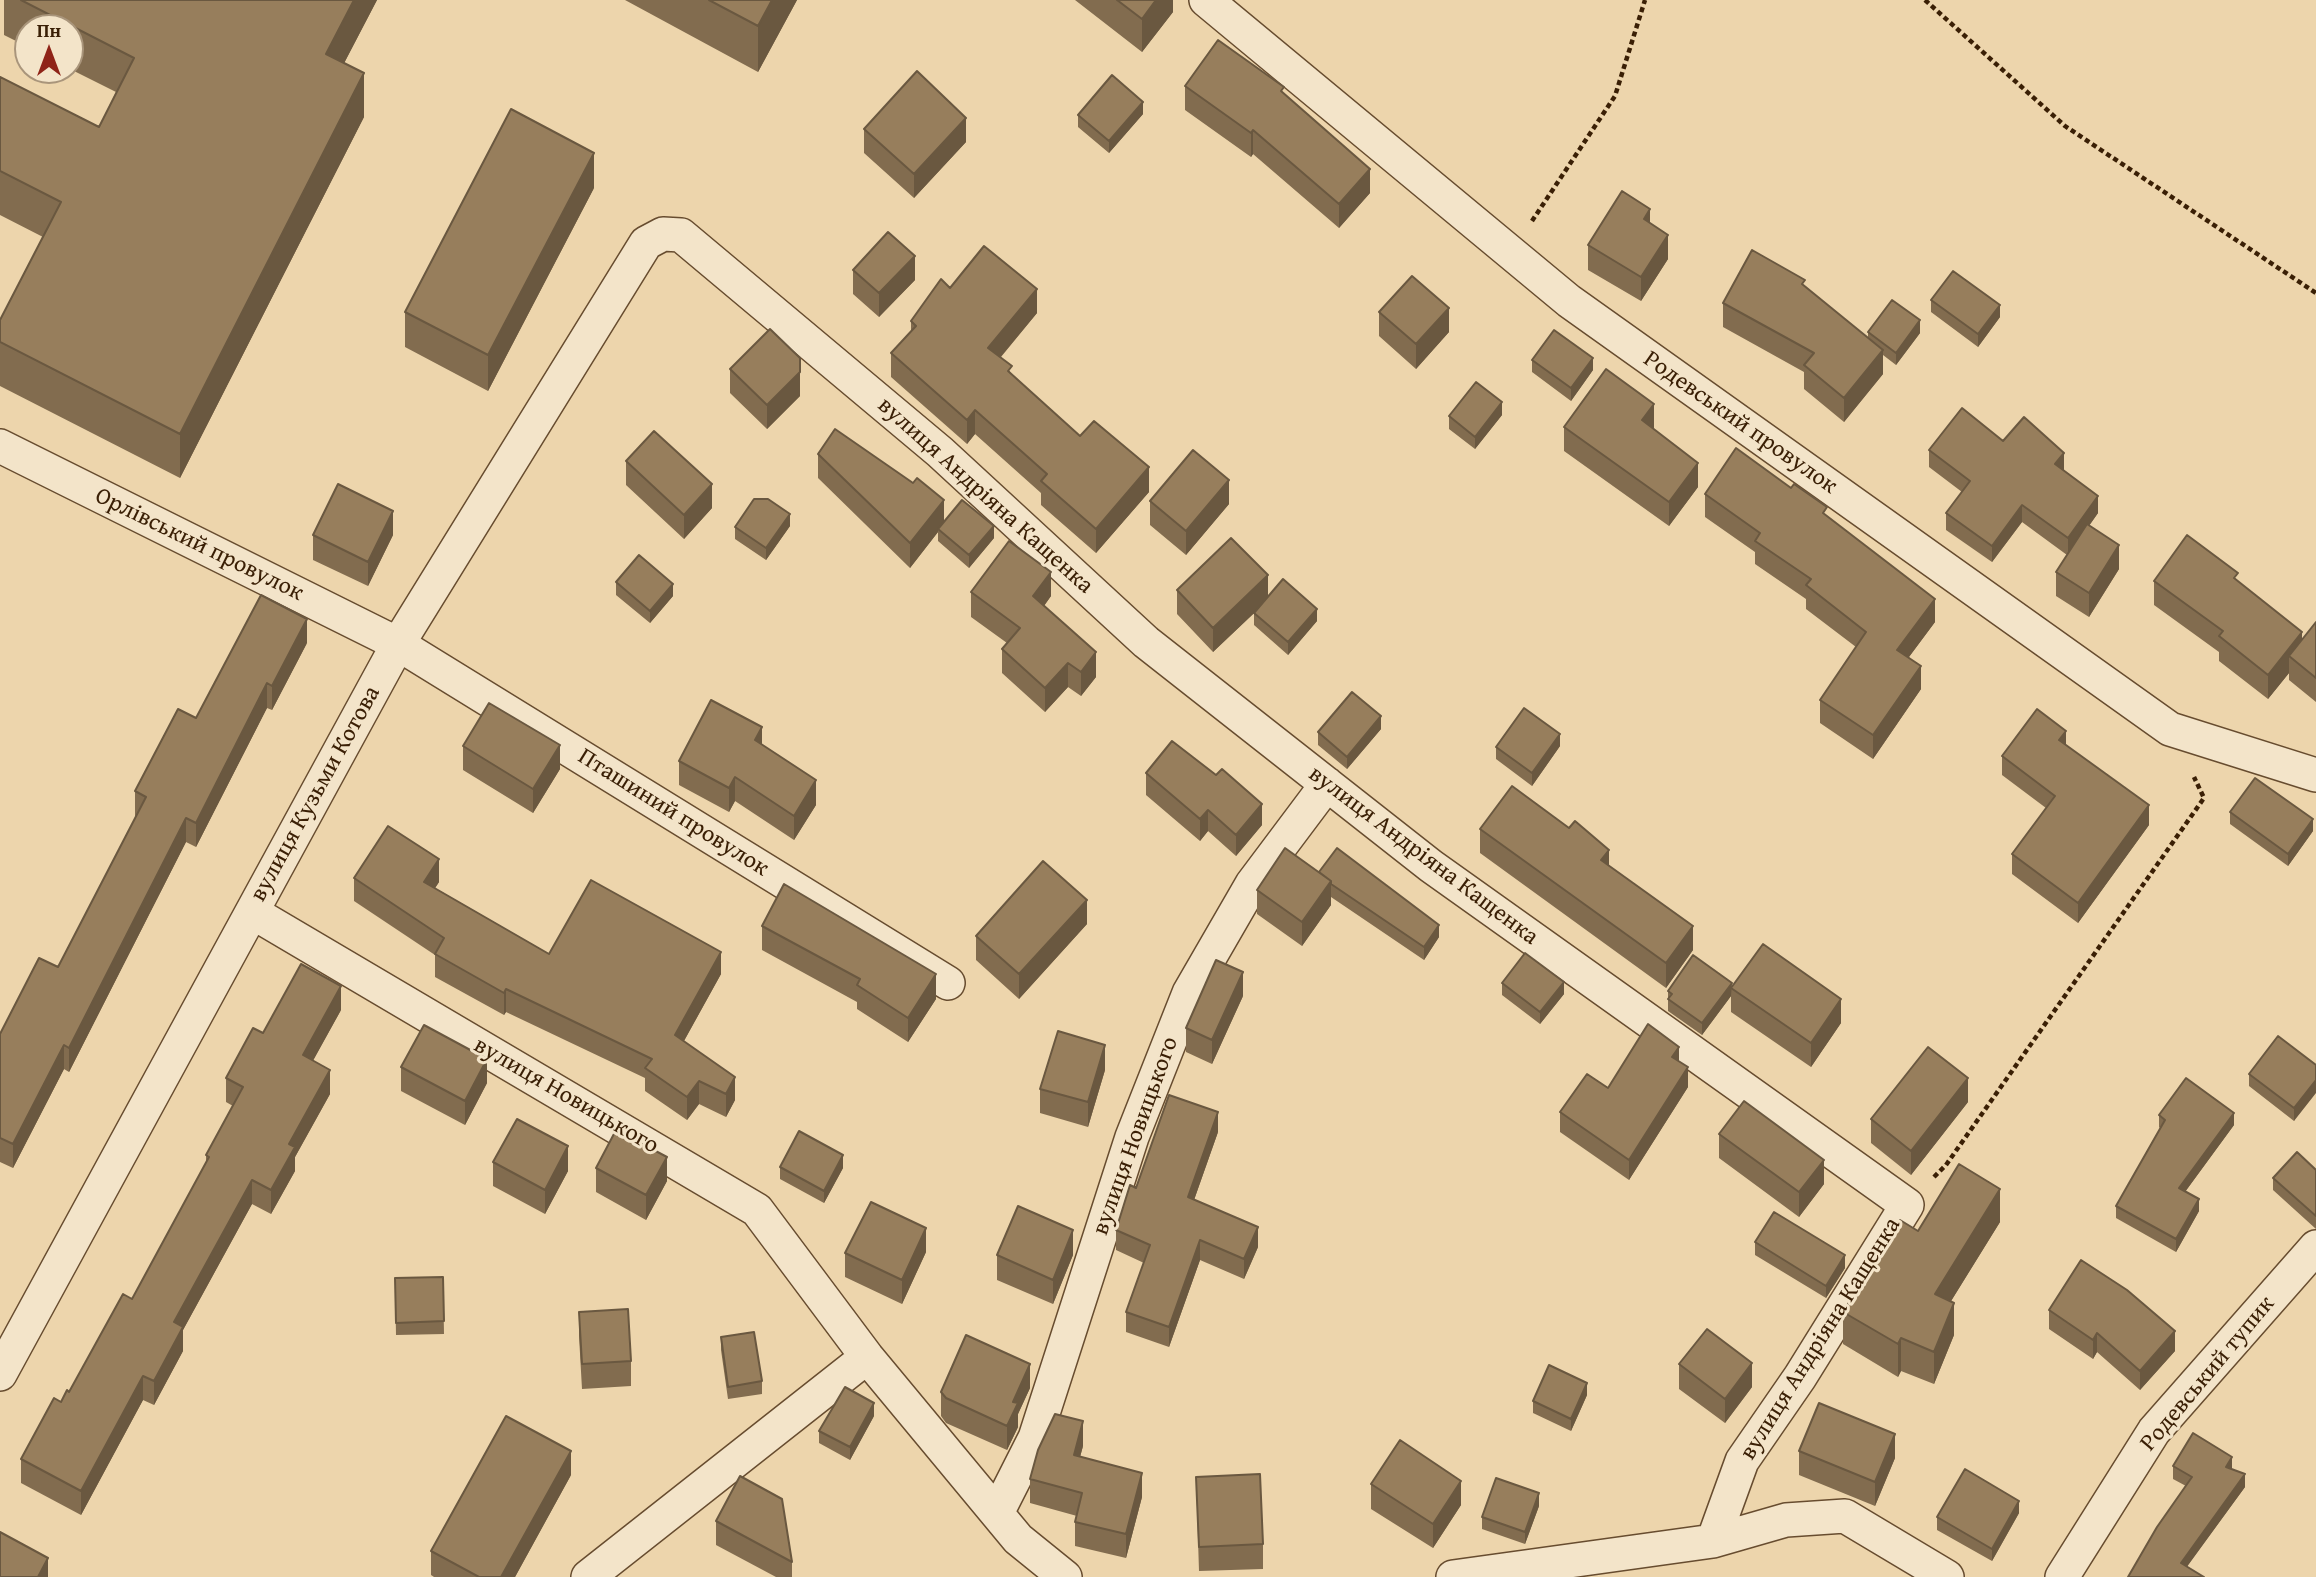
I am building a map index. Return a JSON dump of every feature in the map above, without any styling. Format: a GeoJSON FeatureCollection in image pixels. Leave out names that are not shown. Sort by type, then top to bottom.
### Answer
{"type":"FeatureCollection","features":[{"type":"Feature","properties":{"kind":"street","name":"Родевський провулок"},"geometry":{"type":"LineString","coordinates":[[1206,0],[1569,301],[2170,729],[2316,775]]}},
{"type":"Feature","properties":{"kind":"street","name":"вулиця Кузьми Котова"},"geometry":{"type":"LineString","coordinates":[[0,1374],[398,644],[646,243],[663,234]]}},
{"type":"Feature","properties":{"kind":"street","name":"вулиця Андріяна Кащенка"},"geometry":{"type":"LineString","coordinates":[[663,234],[681,235],[940,452],[1146,642],[1431,866],[1907,1205],[1800,1377],[1742,1461],[1713,1541]]}},
{"type":"Feature","properties":{"kind":"street","name":"Орлівський провулок"},"geometry":{"type":"LineString","coordinates":[[0,446],[398,644]]}},
{"type":"Feature","properties":{"kind":"street","name":"Пташиний провулок"},"geometry":{"type":"LineString","coordinates":[[398,644],[948,983]]}},
{"type":"Feature","properties":{"kind":"street","name":"вулиця Новицького"},"geometry":{"type":"LineString","coordinates":[[997,1513],[1035,1438],[1132,1137],[1189,993],[1252,884],[1327,784]]}},
{"type":"Feature","properties":{"kind":"street","name":"вулиця Новицького"},"geometry":{"type":"LineString","coordinates":[[252,912],[757,1210],[867,1357],[1018,1539],[1065,1577]]}},
{"type":"Feature","properties":{"kind":"street","name":"Родевський тупик"},"geometry":{"type":"LineString","coordinates":[[2062,1577],[2154,1431],[2316,1247]]}},
{"type":"Feature","properties":{"kind":"street"},"geometry":{"type":"LineString","coordinates":[[588,1577],[867,1357]]}},
{"type":"Feature","properties":{"kind":"street"},"geometry":{"type":"LineString","coordinates":[[1453,1577],[1713,1541],[1786,1520],[1845,1516],[1947,1577]]}},
{"type":"Feature","properties":{"kind":"path"},"geometry":{"type":"LineString","coordinates":[[1511,253],[1615,96],[1646,0]]}},
{"type":"Feature","properties":{"kind":"path"},"geometry":{"type":"LineString","coordinates":[[1925,0],[2065,126],[2316,293]]}},
{"type":"Feature","properties":{"kind":"path"},"geometry":{"type":"LineString","coordinates":[[1907,1205],[1947,1165],[2204,798],[2170,729]]}},
{"type":"Feature","properties":{"kind":"building"},"geometry":{"type":"Polygon","coordinates":[[[21,0],[354,0],[326,54],[364,73],[180,434],[0,342],[0,320],[61,202],[0,171],[0,77],[99,127],[134,58],[84,32],[84,14],[48,14],[21,0]]]}},
{"type":"Feature","properties":{"kind":"building"},"geometry":{"type":"Polygon","coordinates":[[[709,0],[772,0],[758,26],[709,0]]]}},
{"type":"Feature","properties":{"kind":"building"},"geometry":{"type":"Polygon","coordinates":[[[1117,0],[1156,0],[1142,19],[1117,0]]]}},
{"type":"Feature","properties":{"kind":"building"},"geometry":{"type":"Polygon","coordinates":[[[1218,40],[1284,87],[1281,91],[1370,169],[1339,204],[1253,130],[1251,133],[1185,86],[1218,40]]]}},
{"type":"Feature","properties":{"kind":"building"},"geometry":{"type":"Polygon","coordinates":[[[917,71],[966,118],[914,174],[864,129],[917,71]]]}},
{"type":"Feature","properties":{"kind":"building"},"geometry":{"type":"Polygon","coordinates":[[[1112,75],[1143,102],[1109,141],[1078,115],[1112,75]]]}},
{"type":"Feature","properties":{"kind":"building"},"geometry":{"type":"Polygon","coordinates":[[[511,109],[594,153],[488,355],[405,312],[511,109]]]}},
{"type":"Feature","properties":{"kind":"building"},"geometry":{"type":"Polygon","coordinates":[[[1622,191],[1650,209],[1644,219],[1668,235],[1641,277],[1588,245],[1622,191]]]}},
{"type":"Feature","properties":{"kind":"building"},"geometry":{"type":"Polygon","coordinates":[[[888,232],[915,256],[879,293],[853,270],[888,232]]]}},
{"type":"Feature","properties":{"kind":"building"},"geometry":{"type":"Polygon","coordinates":[[[984,246],[1037,289],[988,348],[1012,366],[1008,371],[1080,436],[1094,421],[1149,467],[1096,529],[1041,481],[1047,474],[975,410],[967,420],[891,353],[916,326],[911,321],[941,279],[950,288],[984,246]]]}},
{"type":"Feature","properties":{"kind":"building"},"geometry":{"type":"Polygon","coordinates":[[[1752,250],[1805,280],[1802,284],[1883,350],[1844,398],[1804,365],[1814,353],[1723,303],[1752,250]]]}},
{"type":"Feature","properties":{"kind":"building"},"geometry":{"type":"Polygon","coordinates":[[[1953,271],[2000,305],[1978,334],[1931,300],[1953,271]]]}},
{"type":"Feature","properties":{"kind":"building"},"geometry":{"type":"Polygon","coordinates":[[[1412,276],[1449,308],[1416,344],[1379,312],[1412,276]]]}},
{"type":"Feature","properties":{"kind":"building"},"geometry":{"type":"Polygon","coordinates":[[[1892,300],[1920,320],[1896,353],[1868,332],[1892,300]]]}},
{"type":"Feature","properties":{"kind":"building"},"geometry":{"type":"Polygon","coordinates":[[[770,329],[800,358],[800,372],[767,405],[730,369],[770,329]]]}},
{"type":"Feature","properties":{"kind":"building"},"geometry":{"type":"Polygon","coordinates":[[[1554,330],[1593,358],[1571,388],[1532,360],[1554,330]]]}},
{"type":"Feature","properties":{"kind":"building"},"geometry":{"type":"Polygon","coordinates":[[[1606,369],[1654,404],[1642,420],[1698,463],[1669,502],[1564,427],[1606,369]]]}},
{"type":"Feature","properties":{"kind":"building"},"geometry":{"type":"Polygon","coordinates":[[[1476,382],[1502,402],[1475,437],[1449,416],[1476,382]]]}},
{"type":"Feature","properties":{"kind":"building"},"geometry":{"type":"Polygon","coordinates":[[[1962,408],[2003,441],[2024,417],[2064,453],[2055,464],[2098,496],[2068,538],[2022,505],[1992,546],[1946,513],[1970,481],[1929,450],[1962,408]]]}},
{"type":"Feature","properties":{"kind":"building"},"geometry":{"type":"Polygon","coordinates":[[[835,429],[913,483],[917,478],[944,500],[910,543],[818,454],[835,429]]]}},
{"type":"Feature","properties":{"kind":"building"},"geometry":{"type":"Polygon","coordinates":[[[654,431],[712,484],[684,515],[626,461],[654,431]]]}},
{"type":"Feature","properties":{"kind":"building"},"geometry":{"type":"Polygon","coordinates":[[[1736,448],[1791,488],[1794,484],[1827,507],[1823,513],[1935,599],[1897,650],[1921,666],[1873,735],[1820,700],[1866,632],[1806,585],[1811,579],[1755,541],[1760,533],[1705,494],[1736,448]]]}},
{"type":"Feature","properties":{"kind":"building"},"geometry":{"type":"Polygon","coordinates":[[[1193,450],[1229,480],[1186,531],[1150,501],[1193,450]]]}},
{"type":"Feature","properties":{"kind":"building"},"geometry":{"type":"Polygon","coordinates":[[[338,484],[393,511],[368,562],[313,535],[338,484]]]}},
{"type":"Feature","properties":{"kind":"building"},"geometry":{"type":"Polygon","coordinates":[[[754,499],[768,499],[790,514],[766,548],[735,527],[754,499]]]}},
{"type":"Feature","properties":{"kind":"building"},"geometry":{"type":"Polygon","coordinates":[[[962,500],[994,526],[969,555],[938,529],[962,500]]]}},
{"type":"Feature","properties":{"kind":"building"},"geometry":{"type":"Polygon","coordinates":[[[2087,524],[2119,545],[2089,593],[2056,572],[2087,524]]]}},
{"type":"Feature","properties":{"kind":"building"},"geometry":{"type":"Polygon","coordinates":[[[2187,535],[2238,573],[2234,578],[2302,632],[2268,675],[2219,636],[2223,631],[2154,581],[2187,535]]]}},
{"type":"Feature","properties":{"kind":"building"},"geometry":{"type":"Polygon","coordinates":[[[1231,538],[1268,575],[1213,628],[1177,590],[1231,538]]]}},
{"type":"Feature","properties":{"kind":"building"},"geometry":{"type":"Polygon","coordinates":[[[1009,541],[1051,572],[1033,596],[1096,652],[1081,672],[1068,663],[1045,688],[1002,649],[1020,628],[971,592],[1009,541]]]}},
{"type":"Feature","properties":{"kind":"building"},"geometry":{"type":"Polygon","coordinates":[[[639,555],[673,584],[650,611],[616,582],[639,555]]]}},
{"type":"Feature","properties":{"kind":"building"},"geometry":{"type":"Polygon","coordinates":[[[1283,579],[1317,609],[1288,642],[1254,613],[1283,579]]]}},
{"type":"Feature","properties":{"kind":"building"},"geometry":{"type":"Polygon","coordinates":[[[261,595],[307,619],[272,686],[267,683],[196,823],[186,818],[69,1048],[64,1045],[13,1144],[0,1138],[0,1034],[39,958],[58,967],[146,797],[135,791],[178,709],[196,718],[261,595]]]}},
{"type":"Feature","properties":{"kind":"building"},"geometry":{"type":"Polygon","coordinates":[[[2316,622],[2316,678],[2289,656],[2316,622]]]}},
{"type":"Feature","properties":{"kind":"building"},"geometry":{"type":"Polygon","coordinates":[[[1352,692],[1381,716],[1347,757],[1318,732],[1352,692]]]}},
{"type":"Feature","properties":{"kind":"building"},"geometry":{"type":"Polygon","coordinates":[[[711,700],[762,727],[755,740],[816,780],[794,816],[735,777],[729,788],[679,761],[711,700]]]}},
{"type":"Feature","properties":{"kind":"building"},"geometry":{"type":"Polygon","coordinates":[[[489,703],[560,745],[533,789],[463,746],[489,703]]]}},
{"type":"Feature","properties":{"kind":"building"},"geometry":{"type":"Polygon","coordinates":[[[1524,708],[1560,734],[1532,773],[1496,747],[1524,708]]]}},
{"type":"Feature","properties":{"kind":"building"},"geometry":{"type":"Polygon","coordinates":[[[2037,709],[2066,731],[2059,740],[2149,805],[2078,903],[2012,854],[2055,796],[2002,756],[2037,709]]]}},
{"type":"Feature","properties":{"kind":"building"},"geometry":{"type":"Polygon","coordinates":[[[1172,741],[1216,775],[1222,769],[1262,804],[1236,835],[1208,810],[1200,819],[1146,773],[1172,741]]]}},
{"type":"Feature","properties":{"kind":"building"},"geometry":{"type":"Polygon","coordinates":[[[2255,778],[2313,819],[2288,854],[2230,812],[2255,778]]]}},
{"type":"Feature","properties":{"kind":"building"},"geometry":{"type":"Polygon","coordinates":[[[1512,786],[1569,828],[1575,821],[1609,850],[1601,860],[1693,926],[1666,963],[1480,829],[1512,786]]]}},
{"type":"Feature","properties":{"kind":"building"},"geometry":{"type":"Polygon","coordinates":[[[388,826],[439,859],[424,882],[549,954],[591,880],[721,952],[675,1035],[735,1077],[726,1094],[699,1081],[687,1097],[645,1068],[652,1059],[506,989],[504,993],[435,954],[444,938],[354,878],[388,826]]]}},
{"type":"Feature","properties":{"kind":"building"},"geometry":{"type":"Polygon","coordinates":[[[1285,848],[1331,881],[1302,922],[1257,890],[1285,848]]]}},
{"type":"Feature","properties":{"kind":"building"},"geometry":{"type":"Polygon","coordinates":[[[1337,848],[1439,925],[1424,947],[1331,884],[1331,881],[1319,872],[1337,848]]]}},
{"type":"Feature","properties":{"kind":"building"},"geometry":{"type":"Polygon","coordinates":[[[1043,861],[1087,900],[1019,974],[976,936],[1043,861]]]}},
{"type":"Feature","properties":{"kind":"building"},"geometry":{"type":"Polygon","coordinates":[[[784,884],[936,974],[908,1018],[857,985],[860,979],[762,926],[784,884]]]}},
{"type":"Feature","properties":{"kind":"building"},"geometry":{"type":"Polygon","coordinates":[[[1763,944],[1841,999],[1811,1043],[1731,988],[1763,944]]]}},
{"type":"Feature","properties":{"kind":"building"},"geometry":{"type":"Polygon","coordinates":[[[1525,953],[1564,982],[1540,1012],[1502,983],[1525,953]]]}},
{"type":"Feature","properties":{"kind":"building"},"geometry":{"type":"Polygon","coordinates":[[[1693,955],[1732,983],[1702,1023],[1668,999],[1672,994],[1668,991],[1693,955]]]}},
{"type":"Feature","properties":{"kind":"building"},"geometry":{"type":"Polygon","coordinates":[[[1216,960],[1243,972],[1212,1040],[1186,1028],[1216,960]]]}},
{"type":"Feature","properties":{"kind":"building"},"geometry":{"type":"Polygon","coordinates":[[[301,964],[341,986],[303,1055],[330,1070],[289,1144],[295,1147],[271,1190],[252,1180],[174,1322],[183,1327],[154,1381],[143,1376],[81,1491],[21,1459],[54,1398],[61,1402],[67,1390],[69,1392],[123,1294],[132,1299],[209,1157],[206,1155],[243,1087],[226,1078],[253,1028],[263,1033],[301,964]]]}},
{"type":"Feature","properties":{"kind":"building"},"geometry":{"type":"Polygon","coordinates":[[[1648,1024],[1679,1047],[1672,1057],[1688,1067],[1629,1160],[1560,1112],[1587,1074],[1608,1088],[1648,1024]]]}},
{"type":"Feature","properties":{"kind":"building"},"geometry":{"type":"Polygon","coordinates":[[[424,1025],[487,1059],[465,1101],[401,1067],[424,1025]]]}},
{"type":"Feature","properties":{"kind":"building"},"geometry":{"type":"Polygon","coordinates":[[[1058,1031],[1105,1045],[1088,1102],[1040,1089],[1058,1031]]]}},
{"type":"Feature","properties":{"kind":"building"},"geometry":{"type":"Polygon","coordinates":[[[2278,1036],[2316,1065],[2316,1080],[2294,1108],[2249,1074],[2278,1036]]]}},
{"type":"Feature","properties":{"kind":"building"},"geometry":{"type":"Polygon","coordinates":[[[1928,1047],[1968,1078],[1911,1151],[1871,1119],[1928,1047]]]}},
{"type":"Feature","properties":{"kind":"building"},"geometry":{"type":"Polygon","coordinates":[[[2186,1078],[2234,1113],[2179,1188],[2199,1199],[2176,1239],[2116,1206],[2165,1120],[2159,1115],[2186,1078]]]}},
{"type":"Feature","properties":{"kind":"building"},"geometry":{"type":"Polygon","coordinates":[[[1169,1095],[1218,1112],[1188,1197],[1258,1227],[1244,1259],[1200,1240],[1169,1327],[1126,1312],[1150,1245],[1116,1230],[1130,1185],[1136,1188],[1169,1095]]]}},
{"type":"Feature","properties":{"kind":"building"},"geometry":{"type":"Polygon","coordinates":[[[1744,1101],[1824,1160],[1799,1192],[1719,1134],[1744,1101]]]}},
{"type":"Feature","properties":{"kind":"building"},"geometry":{"type":"Polygon","coordinates":[[[517,1119],[568,1146],[545,1190],[493,1162],[517,1119]]]}},
{"type":"Feature","properties":{"kind":"building"},"geometry":{"type":"Polygon","coordinates":[[[616,1130],[667,1157],[646,1195],[596,1168],[616,1130]]]}},
{"type":"Feature","properties":{"kind":"building"},"geometry":{"type":"Polygon","coordinates":[[[799,1131],[843,1155],[824,1191],[780,1167],[799,1131]]]}},
{"type":"Feature","properties":{"kind":"building"},"geometry":{"type":"Polygon","coordinates":[[[2297,1152],[2316,1170],[2316,1216],[2273,1178],[2297,1152]]]}},
{"type":"Feature","properties":{"kind":"building"},"geometry":{"type":"Polygon","coordinates":[[[1959,1164],[2000,1189],[1935,1294],[1954,1303],[1934,1352],[1901,1338],[1898,1344],[1843,1312],[1900,1220],[1918,1231],[1959,1164]]]}},
{"type":"Feature","properties":{"kind":"building"},"geometry":{"type":"Polygon","coordinates":[[[871,1202],[926,1228],[902,1280],[845,1253],[871,1202]]]}},
{"type":"Feature","properties":{"kind":"building"},"geometry":{"type":"Polygon","coordinates":[[[1018,1206],[1073,1230],[1053,1280],[997,1255],[1018,1206]]]}},
{"type":"Feature","properties":{"kind":"building"},"geometry":{"type":"Polygon","coordinates":[[[1774,1212],[1845,1255],[1826,1286],[1755,1242],[1774,1212]]]}},
{"type":"Feature","properties":{"kind":"building"},"geometry":{"type":"Polygon","coordinates":[[[2081,1260],[2127,1290],[2175,1331],[2140,1371],[2097,1333],[2093,1340],[2049,1310],[2081,1260]]]}},
{"type":"Feature","properties":{"kind":"building"},"geometry":{"type":"Polygon","coordinates":[[[443,1277],[444,1321],[396,1323],[395,1278],[443,1277]]]}},
{"type":"Feature","properties":{"kind":"building"},"geometry":{"type":"Polygon","coordinates":[[[628,1309],[631,1361],[582,1364],[579,1312],[628,1309]]]}},
{"type":"Feature","properties":{"kind":"building"},"geometry":{"type":"Polygon","coordinates":[[[1707,1329],[1752,1363],[1725,1399],[1679,1364],[1707,1329]]]}},
{"type":"Feature","properties":{"kind":"building"},"geometry":{"type":"Polygon","coordinates":[[[754,1332],[762,1381],[728,1387],[721,1337],[754,1332]]]}},
{"type":"Feature","properties":{"kind":"building"},"geometry":{"type":"Polygon","coordinates":[[[966,1335],[1030,1364],[1013,1402],[1018,1403],[1007,1426],[946,1398],[941,1392],[966,1335]]]}},
{"type":"Feature","properties":{"kind":"building"},"geometry":{"type":"Polygon","coordinates":[[[1549,1365],[1587,1383],[1571,1419],[1533,1401],[1549,1365]]]}},
{"type":"Feature","properties":{"kind":"building"},"geometry":{"type":"Polygon","coordinates":[[[845,1387],[874,1403],[850,1447],[819,1431],[845,1387]]]}},
{"type":"Feature","properties":{"kind":"building"},"geometry":{"type":"Polygon","coordinates":[[[1819,1403],[1895,1434],[1875,1482],[1799,1451],[1819,1403]]]}},
{"type":"Feature","properties":{"kind":"building"},"geometry":{"type":"Polygon","coordinates":[[[1055,1414],[1083,1421],[1074,1455],[1142,1473],[1126,1534],[1075,1522],[1082,1493],[1030,1479],[1038,1450],[1055,1414]]]}},
{"type":"Feature","properties":{"kind":"building"},"geometry":{"type":"Polygon","coordinates":[[[506,1416],[571,1451],[501,1577],[479,1577],[431,1551],[506,1416]]]}},
{"type":"Feature","properties":{"kind":"building"},"geometry":{"type":"Polygon","coordinates":[[[2193,1433],[2232,1457],[2226,1467],[2245,1474],[2181,1563],[2204,1577],[2128,1577],[2157,1527],[2192,1477],[2173,1466],[2193,1433]]]}},
{"type":"Feature","properties":{"kind":"building"},"geometry":{"type":"Polygon","coordinates":[[[1400,1440],[1461,1481],[1433,1524],[1371,1484],[1400,1440]]]}},
{"type":"Feature","properties":{"kind":"building"},"geometry":{"type":"Polygon","coordinates":[[[1965,1469],[2019,1501],[1992,1549],[1937,1517],[1965,1469]]]}},
{"type":"Feature","properties":{"kind":"building"},"geometry":{"type":"Polygon","coordinates":[[[1260,1474],[1263,1544],[1199,1547],[1196,1477],[1260,1474]]]}},
{"type":"Feature","properties":{"kind":"building"},"geometry":{"type":"Polygon","coordinates":[[[740,1476],[782,1499],[792,1562],[716,1521],[740,1476]]]}},
{"type":"Feature","properties":{"kind":"building"},"geometry":{"type":"Polygon","coordinates":[[[1496,1478],[1539,1493],[1525,1532],[1482,1517],[1496,1478]]]}},
{"type":"Feature","properties":{"kind":"building"},"geometry":{"type":"Polygon","coordinates":[[[0,1532],[48,1558],[38,1577],[0,1577],[0,1532]]]}}]}
